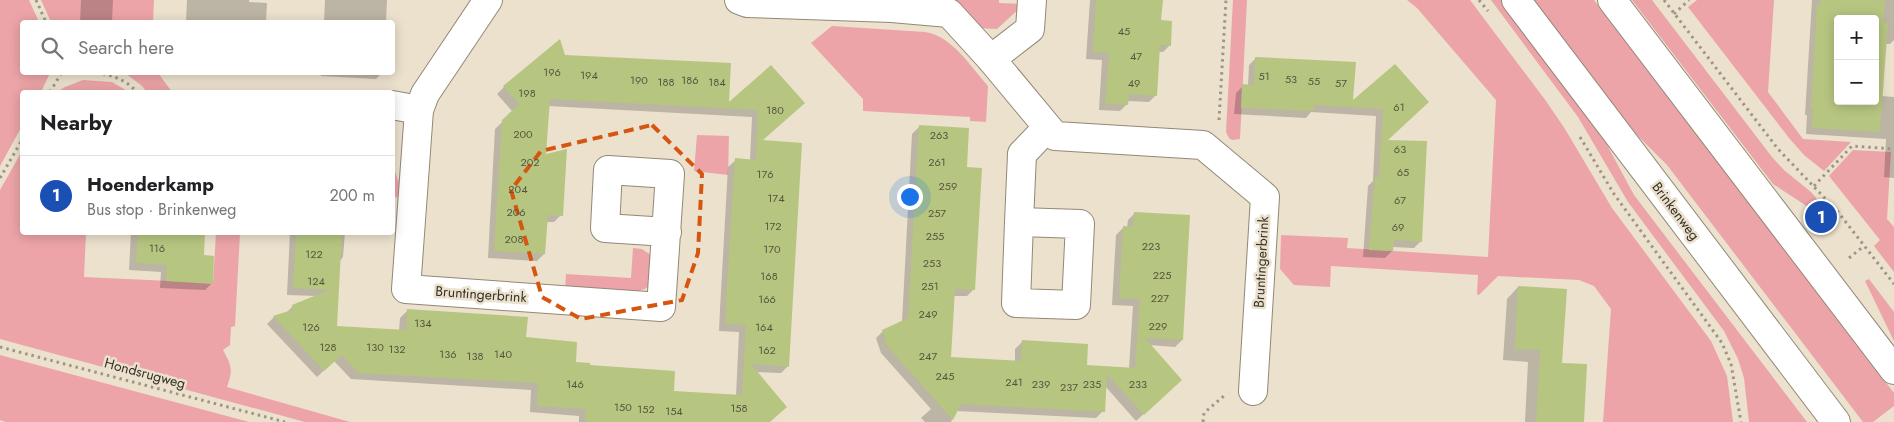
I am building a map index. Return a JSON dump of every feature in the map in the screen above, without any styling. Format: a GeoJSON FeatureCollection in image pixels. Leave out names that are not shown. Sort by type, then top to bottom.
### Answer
{"type":"FeatureCollection","features":[{"type":"Feature","properties":{"kind":"street","name":"Bruntingerbrink"},"geometry":{"type":"LineString","coordinates":[[488,0],[425,94],[419,110],[406,289],[661,307],[667,232]]}},
{"type":"Feature","properties":{"kind":"street","name":"Bruntingerbrink"},"geometry":{"type":"LineString","coordinates":[[739,0],[747,3],[893,4],[949,13],[991,59],[1054,136],[1203,145],[1265,197],[1253,391]]}},
{"type":"Feature","properties":{"kind":"street"},"geometry":{"type":"LineString","coordinates":[[991,59],[1030,29],[1032,0]]}},
{"type":"Feature","properties":{"kind":"street","name":"Brinkenweg"},"geometry":{"type":"LineString","coordinates":[[1516,0],[1836,422]]}},
{"type":"Feature","properties":{"kind":"street"},"geometry":{"type":"LineString","coordinates":[[1612,0],[1894,370]]}},
{"type":"Feature","properties":{"kind":"street"},"geometry":{"type":"LineString","coordinates":[[395,106],[419,110]]}},
{"type":"Feature","properties":{"kind":"street"},"geometry":{"type":"LineString","coordinates":[[1019,222],[1022,154],[1047,128]]}},
{"type":"Feature","properties":{"kind":"path"},"geometry":{"type":"LineString","coordinates":[[36,0],[45,20]]}},
{"type":"Feature","properties":{"kind":"path"},"geometry":{"type":"LineString","coordinates":[[1216,155],[1226,0]]}},
{"type":"Feature","properties":{"kind":"path"},"geometry":{"type":"LineString","coordinates":[[1479,0],[1491,15]]}},
{"type":"Feature","properties":{"kind":"path"},"geometry":{"type":"LineString","coordinates":[[1664,0],[1778,149],[1838,212],[1894,284]]}},
{"type":"Feature","properties":{"kind":"path"},"geometry":{"type":"LineString","coordinates":[[1674,14],[1689,0]]}},
{"type":"Feature","properties":{"kind":"path"},"geometry":{"type":"LineString","coordinates":[[51,90],[60,75]]}},
{"type":"Feature","properties":{"kind":"path"},"geometry":{"type":"LineString","coordinates":[[111,75],[129,84],[135,90]]}},
{"type":"Feature","properties":{"kind":"path"},"geometry":{"type":"LineString","coordinates":[[1579,136],[1614,194],[1722,343],[1731,364],[1741,422]]}},
{"type":"Feature","properties":{"kind":"path"},"geometry":{"type":"LineString","coordinates":[[0,178],[20,143]]}},
{"type":"Feature","properties":{"kind":"path"},"geometry":{"type":"LineString","coordinates":[[1814,186],[1852,146],[1894,149]]}},
{"type":"Feature","properties":{"kind":"path"},"geometry":{"type":"LineString","coordinates":[[1823,224],[1838,212]]}},
{"type":"Feature","properties":{"kind":"path"},"geometry":{"type":"LineString","coordinates":[[1848,258],[1864,246]]}},
{"type":"Feature","properties":{"kind":"path","name":"Hondsrugweg"},"geometry":{"type":"LineString","coordinates":[[0,347],[285,422]]}},
{"type":"Feature","properties":{"kind":"highlighted area"},"geometry":{"type":"Polygon","coordinates":[[[652,125],[702,174],[698,253],[682,300],[581,319],[542,297],[511,190],[541,151],[652,125]]]}},
{"type":"Feature","properties":{"kind":"shaded area"},"geometry":{"type":"Polygon","coordinates":[[[0,0],[29,0],[38,20],[20,20],[20,75],[49,75],[42,90],[20,90],[20,130],[0,166],[0,0]]]}},
{"type":"Feature","properties":{"kind":"shaded area"},"geometry":{"type":"Polygon","coordinates":[[[41,0],[154,0],[153,20],[50,20],[41,0]]]}},
{"type":"Feature","properties":{"kind":"shaded area"},"geometry":{"type":"Polygon","coordinates":[[[933,0],[999,0],[999,3],[1022,4],[997,29],[978,28],[955,1],[933,0]]]}},
{"type":"Feature","properties":{"kind":"shaded area"},"geometry":{"type":"Polygon","coordinates":[[[1233,0],[1247,0],[1240,139],[1232,140],[1226,132],[1233,0]]]}},
{"type":"Feature","properties":{"kind":"shaded area"},"geometry":{"type":"Polygon","coordinates":[[[1407,0],[1470,0],[1546,101],[1612,208],[1711,341],[1727,376],[1733,422],[1603,422],[1611,309],[1594,286],[1579,280],[1498,276],[1479,295],[1477,294],[1478,275],[1331,266],[1330,287],[1294,285],[1280,269],[1281,235],[1348,238],[1347,248],[1488,257],[1496,100],[1417,8],[1407,0]]]}},
{"type":"Feature","properties":{"kind":"shaded area"},"geometry":{"type":"Polygon","coordinates":[[[1491,0],[1506,0],[1585,104],[1634,195],[1807,422],[1749,422],[1744,378],[1738,359],[1724,331],[1628,202],[1578,117],[1491,0]]]}},
{"type":"Feature","properties":{"kind":"shaded area"},"geometry":{"type":"Polygon","coordinates":[[[1525,0],[1594,0],[1894,393],[1894,406],[1873,422],[1863,422],[1667,165],[1606,104],[1525,0]]]}},
{"type":"Feature","properties":{"kind":"shaded area"},"geometry":{"type":"Polygon","coordinates":[[[1632,0],[1652,0],[1772,157],[1784,170],[1811,192],[1829,213],[1820,220],[1808,207],[1773,184],[1632,0]]]}},
{"type":"Feature","properties":{"kind":"shaded area"},"geometry":{"type":"Polygon","coordinates":[[[1697,0],[1774,0],[1768,92],[1803,139],[1851,142],[1824,171],[1804,155],[1789,138],[1688,7],[1697,0]]]}},
{"type":"Feature","properties":{"kind":"shaded area"},"geometry":{"type":"Polygon","coordinates":[[[832,26],[925,32],[943,39],[960,53],[988,86],[986,122],[970,121],[970,117],[863,111],[863,99],[811,43],[832,26]]]}},
{"type":"Feature","properties":{"kind":"shaded area"},"geometry":{"type":"Polygon","coordinates":[[[128,75],[159,75],[171,90],[145,90],[128,75]]]}},
{"type":"Feature","properties":{"kind":"shaded area"},"geometry":{"type":"Polygon","coordinates":[[[83,80],[112,82],[126,90],[60,90],[83,80]]]}},
{"type":"Feature","properties":{"kind":"shaded area"},"geometry":{"type":"Polygon","coordinates":[[[697,135],[729,136],[728,175],[694,171],[697,135]]]}},
{"type":"Feature","properties":{"kind":"shaded area"},"geometry":{"type":"Polygon","coordinates":[[[1853,150],[1891,152],[1887,219],[1894,227],[1894,272],[1874,246],[1880,240],[1829,176],[1853,150]]]}},
{"type":"Feature","properties":{"kind":"shaded area"},"geometry":{"type":"Polygon","coordinates":[[[20,155],[20,235],[86,235],[84,277],[213,283],[216,235],[240,235],[235,326],[231,327],[230,345],[223,350],[231,368],[227,387],[350,422],[305,422],[0,339],[0,190],[20,155]]]}},
{"type":"Feature","properties":{"kind":"shaded area"},"geometry":{"type":"Polygon","coordinates":[[[395,170],[403,188],[402,198],[395,197],[395,170]]]}},
{"type":"Feature","properties":{"kind":"shaded area"},"geometry":{"type":"Polygon","coordinates":[[[633,248],[642,249],[652,256],[651,284],[645,289],[638,291],[565,290],[566,274],[631,278],[633,248]]]}},
{"type":"Feature","properties":{"kind":"shaded area"},"geometry":{"type":"Polygon","coordinates":[[[1869,279],[1894,312],[1894,341],[1865,281],[1869,279]]]}},
{"type":"Feature","properties":{"kind":"shaded area"},"geometry":{"type":"Polygon","coordinates":[[[0,355],[249,422],[6,422],[0,420],[0,355]]]}},
{"type":"Feature","properties":{"kind":"building"},"geometry":{"type":"Polygon","coordinates":[[[1096,0],[1163,0],[1161,20],[1172,21],[1171,46],[1160,45],[1157,96],[1129,94],[1128,105],[1105,104],[1109,53],[1093,52],[1096,0]]]}},
{"type":"Feature","properties":{"kind":"building"},"geometry":{"type":"Polygon","coordinates":[[[1820,0],[1885,0],[1883,23],[1888,23],[1880,132],[1812,128],[1813,108],[1811,108],[1817,5],[1820,5],[1820,0]]]}},
{"type":"Feature","properties":{"kind":"building"},"geometry":{"type":"Polygon","coordinates":[[[560,39],[565,55],[731,63],[729,102],[771,65],[805,103],[763,140],[802,143],[789,367],[751,364],[787,407],[770,422],[585,422],[586,409],[537,406],[538,383],[358,373],[342,355],[324,371],[273,316],[292,310],[292,305],[329,290],[293,288],[296,235],[342,235],[337,326],[406,330],[407,309],[528,317],[526,337],[577,342],[576,362],[590,363],[590,365],[675,371],[674,391],[742,395],[746,325],[726,324],[726,301],[735,158],[756,160],[758,110],[550,99],[546,154],[567,149],[563,216],[548,215],[545,254],[494,251],[502,120],[519,104],[503,86],[560,39]]]}},
{"type":"Feature","properties":{"kind":"building"},"geometry":{"type":"Polygon","coordinates":[[[1255,57],[1356,62],[1353,100],[1395,64],[1429,102],[1388,140],[1427,141],[1422,242],[1394,240],[1393,251],[1369,250],[1375,177],[1379,178],[1383,109],[1314,105],[1314,111],[1241,108],[1242,84],[1254,85],[1255,57]]]}},
{"type":"Feature","properties":{"kind":"building"},"geometry":{"type":"Polygon","coordinates":[[[919,125],[969,128],[967,167],[982,168],[975,290],[955,289],[951,357],[1021,361],[1022,340],[1088,344],[1087,365],[1135,368],[1140,299],[1119,298],[1123,226],[1133,227],[1134,212],[1190,215],[1183,340],[1145,338],[1182,380],[1144,415],[1107,374],[1105,412],[961,404],[953,420],[887,346],[882,330],[908,318],[919,125]]]}},
{"type":"Feature","properties":{"kind":"building"},"geometry":{"type":"Polygon","coordinates":[[[138,235],[205,235],[204,255],[214,256],[213,284],[166,281],[167,265],[136,263],[138,235]]]}},
{"type":"Feature","properties":{"kind":"building"},"geometry":{"type":"Polygon","coordinates":[[[1518,286],[1567,289],[1562,363],[1587,364],[1584,422],[1536,422],[1540,350],[1515,349],[1518,286]]]}},
{"type":"Feature","properties":{"kind":"place","name":"Hoenderkamp"},"geometry":{"type":"Point","coordinates":[1821,217]}}]}
